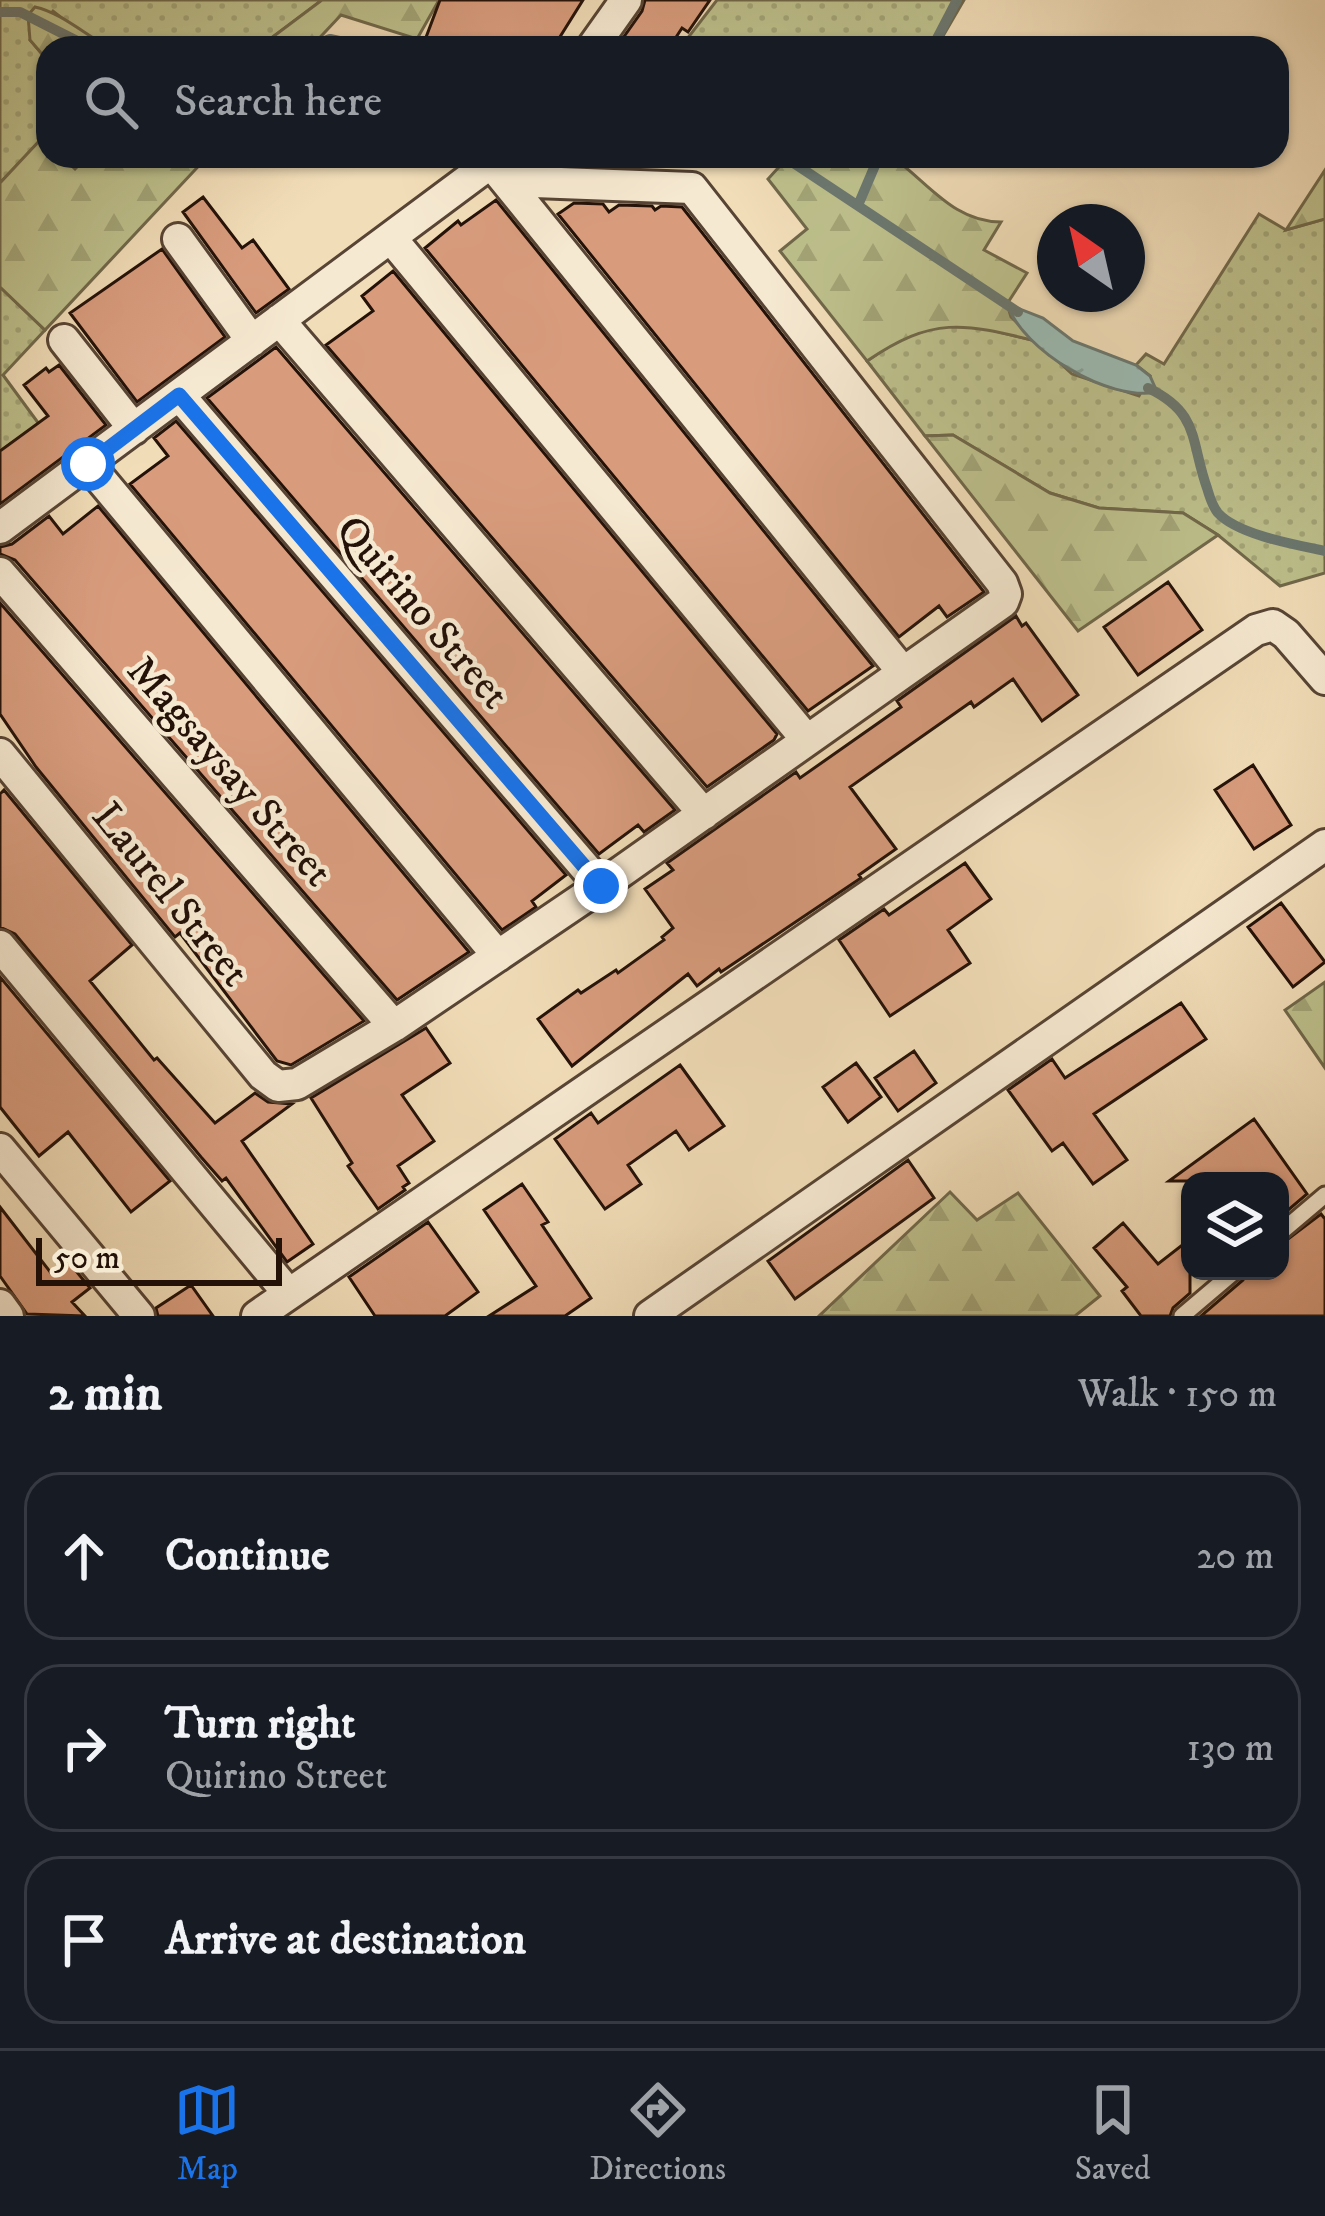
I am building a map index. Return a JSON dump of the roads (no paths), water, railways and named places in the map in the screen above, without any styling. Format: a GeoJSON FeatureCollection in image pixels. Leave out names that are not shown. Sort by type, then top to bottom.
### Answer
{"type":"FeatureCollection","features":[{"type":"Feature","properties":{"kind":"street"},"geometry":{"type":"LineString","coordinates":[[600,36],[626,0]]}},
{"type":"Feature","properties":{"kind":"street"},"geometry":{"type":"LineString","coordinates":[[0,528],[391,238],[497,168]]}},
{"type":"Feature","properties":{"kind":"street"},"geometry":{"type":"LineString","coordinates":[[500,168],[902,671]]}},
{"type":"Feature","properties":{"kind":"street"},"geometry":{"type":"LineString","coordinates":[[394,1026],[704,814],[1003,602],[1006,594],[692,188],[508,168]]}},
{"type":"Feature","properties":{"kind":"street"},"geometry":{"type":"LineString","coordinates":[[391,238],[806,739]]}},
{"type":"Feature","properties":{"kind":"street"},"geometry":{"type":"LineString","coordinates":[[178,239],[252,341]]}},
{"type":"Feature","properties":{"kind":"street"},"geometry":{"type":"LineString","coordinates":[[279,320],[704,814]]}},
{"type":"Feature","properties":{"kind":"street"},"geometry":{"type":"LineString","coordinates":[[64,340],[134,429]]}},
{"type":"Feature","properties":{"kind":"street","name":"Quirino Street"},"geometry":{"type":"LineString","coordinates":[[179,395],[601,886]]}},
{"type":"Feature","properties":{"kind":"street"},"geometry":{"type":"LineString","coordinates":[[88,464],[498,956]]}},
{"type":"Feature","properties":{"kind":"street","name":"Magsaysay Street"},"geometry":{"type":"LineString","coordinates":[[0,573],[394,1026]]}},
{"type":"Feature","properties":{"kind":"street"},"geometry":{"type":"LineString","coordinates":[[0,946],[275,1307],[1256,630],[1273,625],[1286,634],[1325,679]]}},
{"type":"Feature","properties":{"kind":"street","name":"Laurel Street"},"geometry":{"type":"LineString","coordinates":[[0,754],[262,1075],[278,1086],[297,1084],[394,1026]]}},
{"type":"Feature","properties":{"kind":"street"},"geometry":{"type":"LineString","coordinates":[[650,1316],[1325,845]]}},
{"type":"Feature","properties":{"kind":"street"},"geometry":{"type":"LineString","coordinates":[[3,1160],[139,1316]]}},
{"type":"Feature","properties":{"kind":"street"},"geometry":{"type":"LineString","coordinates":[[0,1305],[8,1316]]}},
{"type":"Feature","properties":{"kind":"lane"},"geometry":{"type":"LineString","coordinates":[[1289,1226],[1325,1196]]}},
{"type":"Feature","properties":{"kind":"lane"},"geometry":{"type":"LineString","coordinates":[[1182,1316],[1224,1280]]}},
{"type":"Feature","properties":{"kind":"water"},"geometry":{"type":"Polygon","coordinates":[[[1007,304],[1043,318],[1073,341],[1136,365],[1150,376],[1157,392],[1116,389],[1070,369],[1030,339],[1007,304]]]}},
{"type":"Feature","properties":{"kind":"waterway"},"geometry":{"type":"LineString","coordinates":[[938,36],[957,0]]}},
{"type":"Feature","properties":{"kind":"waterway"},"geometry":{"type":"LineString","coordinates":[[0,12],[20,12],[67,36]]}},
{"type":"Feature","properties":{"kind":"waterway"},"geometry":{"type":"LineString","coordinates":[[801,168],[1018,312]]}},
{"type":"Feature","properties":{"kind":"waterway"},"geometry":{"type":"LineString","coordinates":[[859,203],[874,168]]}},
{"type":"Feature","properties":{"kind":"waterway"},"geometry":{"type":"LineString","coordinates":[[1148,388],[1185,418],[1218,513],[1253,533],[1325,551]]}}]}
